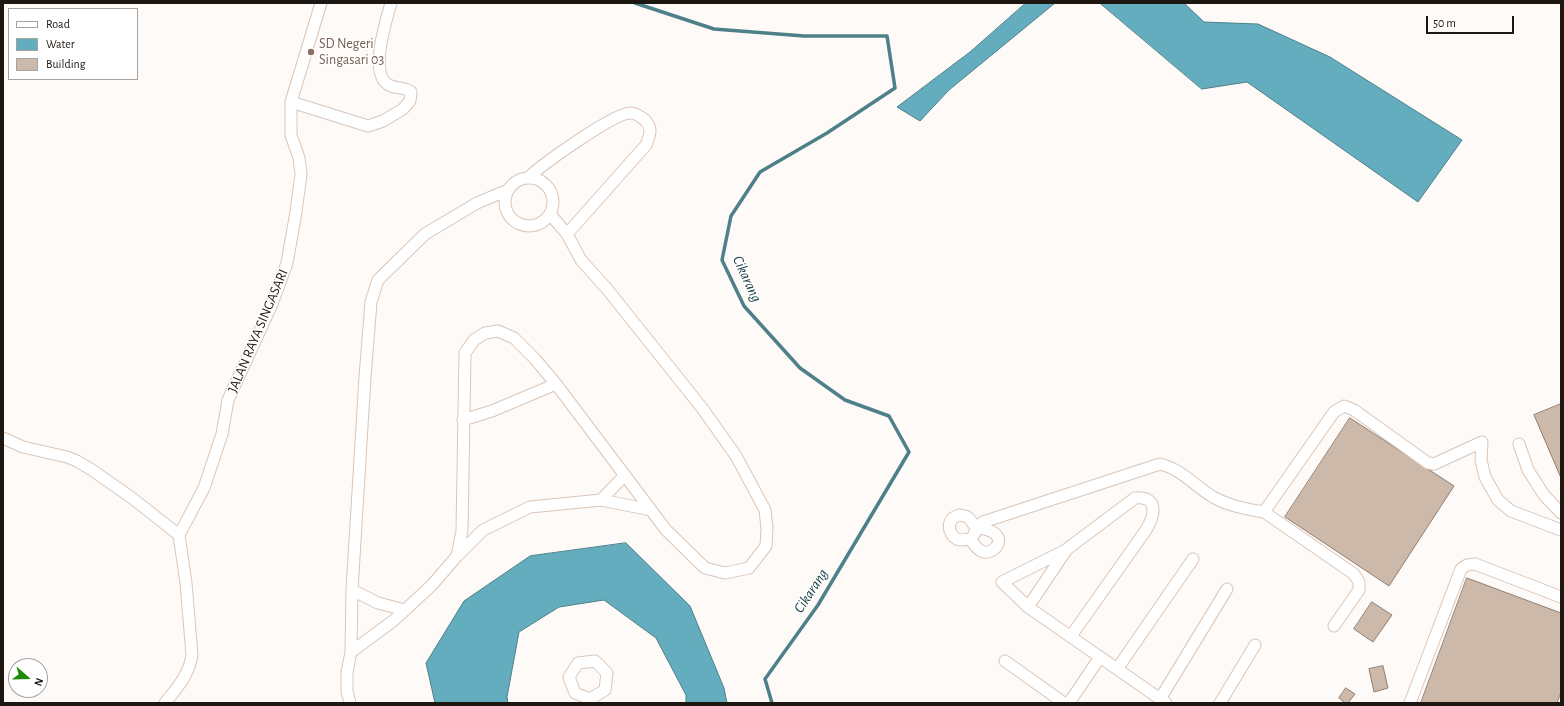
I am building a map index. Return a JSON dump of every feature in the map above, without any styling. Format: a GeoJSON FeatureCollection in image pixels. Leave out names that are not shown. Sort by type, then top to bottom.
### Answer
{"type":"FeatureCollection","features":[{"type":"Feature","properties":{"kind":"street","name":"JALAN RAYA SINGASARI"},"geometry":{"type":"LineString","coordinates":[[179,535],[204,488],[222,434],[228,400],[272,304],[287,263],[301,174],[298,154],[291,136],[291,102],[321,3]]}},
{"type":"Feature","properties":{"kind":"street"},"geometry":{"type":"LineString","coordinates":[[291,102],[368,126],[383,121],[404,109],[410,101],[411,92],[389,86],[384,81],[379,66],[384,27],[391,3]]}},
{"type":"Feature","properties":{"kind":"street"},"geometry":{"type":"LineString","coordinates":[[350,703],[347,690],[347,672],[351,652],[352,590],[368,339],[371,302],[378,280],[425,234],[477,203],[508,190],[517,181],[529,177],[550,159],[613,119],[631,113],[641,116],[650,125],[651,133],[646,144],[567,234]]}},
{"type":"Feature","properties":{"kind":"street"},"geometry":{"type":"LineString","coordinates":[[508,190],[504,202],[508,214],[517,223],[529,226],[541,223],[550,214],[553,202],[550,190],[541,181],[529,177]]}},
{"type":"Feature","properties":{"kind":"street"},"geometry":{"type":"LineString","coordinates":[[457,556],[462,531],[465,353],[474,340],[485,332],[498,331],[514,338],[535,359],[556,384],[666,530],[705,568],[725,573],[748,568],[766,546],[767,528],[765,510],[736,456],[697,402],[607,289],[581,260],[567,234],[550,214]]}},
{"type":"Feature","properties":{"kind":"street"},"geometry":{"type":"LineString","coordinates":[[463,420],[556,384]]}},
{"type":"Feature","properties":{"kind":"street"},"geometry":{"type":"LineString","coordinates":[[1264,512],[1334,412],[1344,406],[1354,410],[1428,463],[1438,463],[1482,442],[1481,460],[1485,477],[1498,500],[1512,511],[1561,530]]}},
{"type":"Feature","properties":{"kind":"street"},"geometry":{"type":"LineString","coordinates":[[3,438],[23,448],[67,457],[77,461],[132,498],[179,535],[186,583],[192,655],[190,666],[186,675],[165,703]]}},
{"type":"Feature","properties":{"kind":"street"},"geometry":{"type":"LineString","coordinates":[[1519,444],[1528,470],[1544,494],[1561,513]]}},
{"type":"Feature","properties":{"kind":"street"},"geometry":{"type":"LineString","coordinates":[[971,540],[977,528],[984,522],[1160,464],[1172,467],[1213,497],[1229,505],[1264,512],[1354,574],[1359,582],[1359,590],[1334,626]]}},
{"type":"Feature","properties":{"kind":"street"},"geometry":{"type":"LineString","coordinates":[[601,500],[625,475]]}},
{"type":"Feature","properties":{"kind":"street"},"geometry":{"type":"LineString","coordinates":[[1071,636],[1146,530],[1152,519],[1153,505],[1142,497],[1135,498],[1067,549],[1002,582],[1028,607],[1163,701],[1227,589]]}},
{"type":"Feature","properties":{"kind":"street"},"geometry":{"type":"LineString","coordinates":[[351,652],[393,621],[432,586],[457,556],[483,530],[530,507],[601,500],[651,510]]}},
{"type":"Feature","properties":{"kind":"street"},"geometry":{"type":"LineString","coordinates":[[959,515],[966,516],[972,520],[977,528],[988,529],[994,532],[998,537],[998,544],[994,550],[982,552],[971,540],[954,538],[950,532],[949,525],[953,518],[959,515]]}},
{"type":"Feature","properties":{"kind":"street"},"geometry":{"type":"LineString","coordinates":[[1028,607],[1067,549]]}},
{"type":"Feature","properties":{"kind":"street"},"geometry":{"type":"LineString","coordinates":[[1117,669],[1193,559]]}},
{"type":"Feature","properties":{"kind":"street"},"geometry":{"type":"LineString","coordinates":[[1410,703],[1461,569],[1467,565],[1475,564],[1561,597]]}},
{"type":"Feature","properties":{"kind":"street"},"geometry":{"type":"LineString","coordinates":[[352,590],[378,603],[405,610]]}},
{"type":"Feature","properties":{"kind":"street"},"geometry":{"type":"LineString","coordinates":[[1220,703],[1255,645]]}},
{"type":"Feature","properties":{"kind":"street"},"geometry":{"type":"LineString","coordinates":[[1069,703],[1100,657]]}},
{"type":"Feature","properties":{"kind":"street"},"geometry":{"type":"LineString","coordinates":[[1005,661],[1064,703]]}},
{"type":"Feature","properties":{"kind":"water"},"geometry":{"type":"Polygon","coordinates":[[[1026,3],[1055,3],[949,90],[920,121],[897,107],[970,52],[1026,3]]]}},
{"type":"Feature","properties":{"kind":"water"},"geometry":{"type":"Polygon","coordinates":[[[1100,3],[1184,3],[1204,22],[1258,24],[1330,57],[1462,140],[1418,202],[1247,82],[1202,89],[1100,3]]]}},
{"type":"Feature","properties":{"kind":"water"},"geometry":{"type":"Polygon","coordinates":[[[626,543],[690,606],[724,688],[727,703],[686,703],[686,695],[656,638],[604,600],[559,607],[519,632],[507,697],[508,703],[435,703],[426,663],[464,601],[530,556],[626,543]]]}},
{"type":"Feature","properties":{"kind":"building"},"geometry":{"type":"Polygon","coordinates":[[[1561,404],[1561,478],[1534,415],[1561,404]]]}},
{"type":"Feature","properties":{"kind":"building"},"geometry":{"type":"Polygon","coordinates":[[[1350,418],[1454,486],[1389,586],[1285,517],[1350,418]]]}},
{"type":"Feature","properties":{"kind":"building"},"geometry":{"type":"Polygon","coordinates":[[[1467,578],[1561,613],[1561,692],[1557,703],[1421,703],[1467,578]]]}},
{"type":"Feature","properties":{"kind":"building"},"geometry":{"type":"Polygon","coordinates":[[[1372,602],[1392,615],[1373,642],[1354,629],[1372,602]]]}},
{"type":"Feature","properties":{"kind":"building"},"geometry":{"type":"Polygon","coordinates":[[[1383,666],[1388,688],[1374,692],[1369,669],[1383,666]]]}},
{"type":"Feature","properties":{"kind":"building"},"geometry":{"type":"Polygon","coordinates":[[[1346,688],[1355,694],[1348,703],[1345,703],[1339,698],[1346,688]]]}},
{"type":"Feature","properties":{"kind":"waterway","name":"Cikarang"},"geometry":{"type":"LineString","coordinates":[[635,3],[714,29],[804,36],[887,36],[895,88],[827,133],[760,172],[731,216],[722,260],[744,306],[800,368],[845,400],[889,416],[909,452],[818,605],[765,679],[772,703]]}},
{"type":"Feature","properties":{"kind":"place","name":"SD Negeri Singasari 03"},"geometry":{"type":"Point","coordinates":[311,52]}}]}
